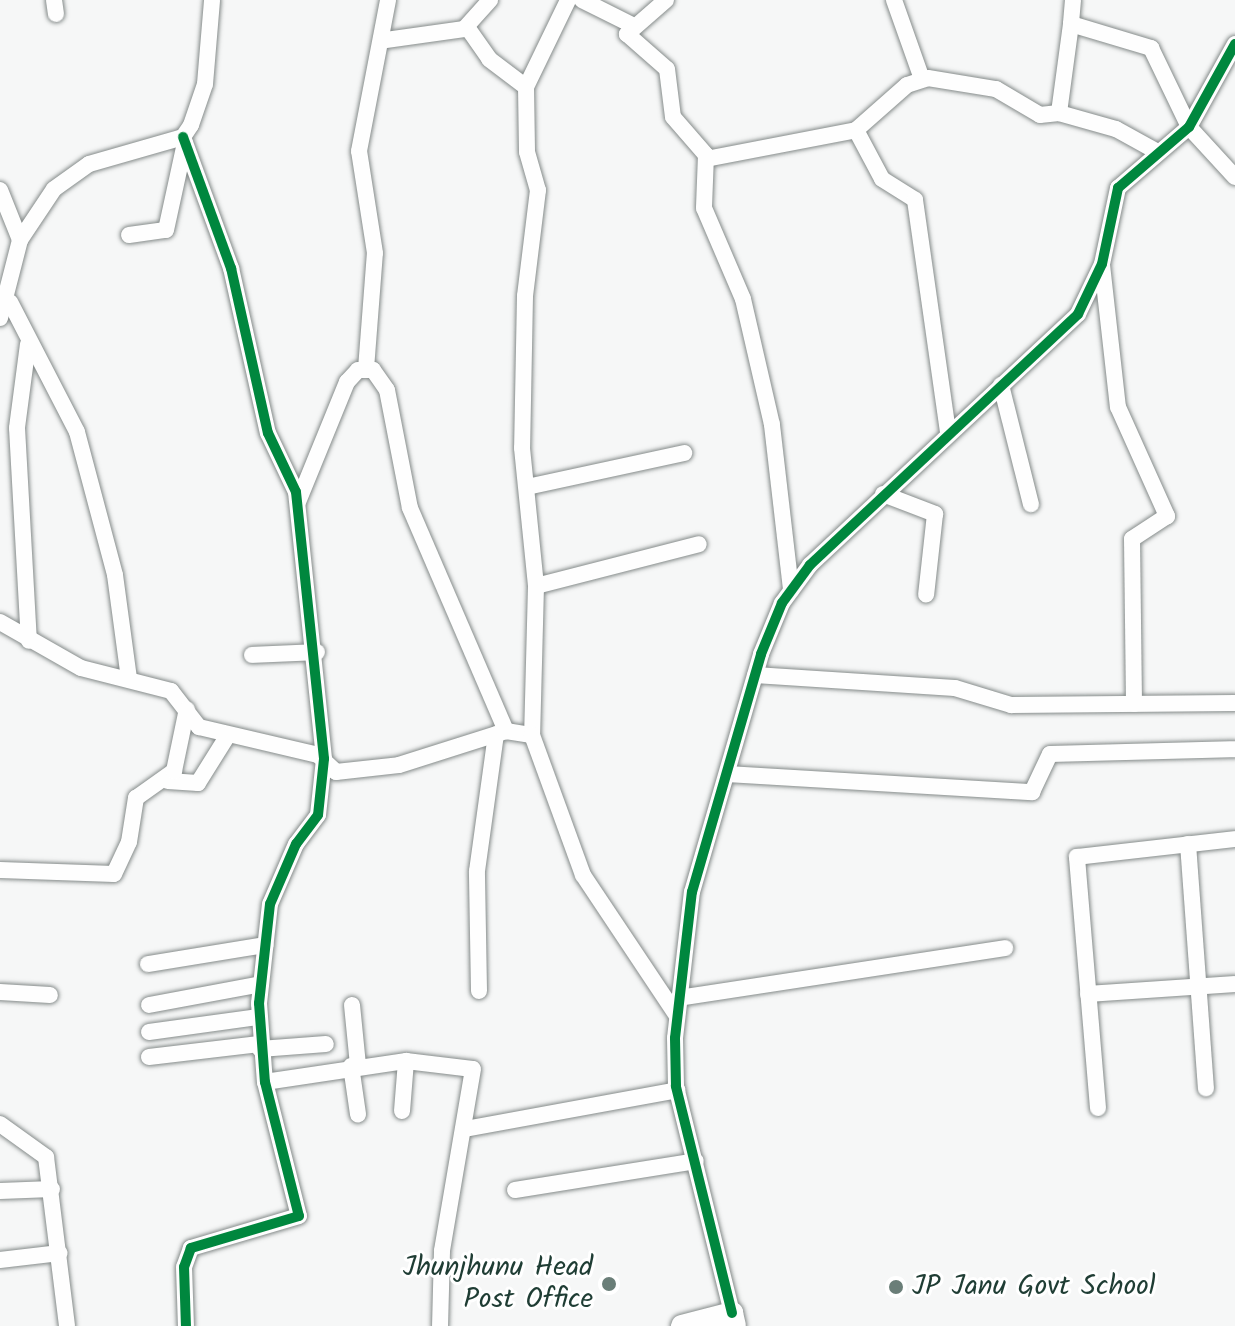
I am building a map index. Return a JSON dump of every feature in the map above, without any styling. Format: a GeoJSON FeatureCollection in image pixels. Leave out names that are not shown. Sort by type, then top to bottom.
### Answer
{"type":"FeatureCollection","features":[{"type":"Feature","properties":{"kind":"highway"},"geometry":{"type":"LineString","coordinates":[[682,1326],[733,1320]]}},
{"type":"Feature","properties":{"kind":"street"},"geometry":{"type":"LineString","coordinates":[[129,235],[166,230],[184,140],[205,84],[212,0]]}},
{"type":"Feature","properties":{"kind":"street"},"geometry":{"type":"LineString","coordinates":[[366,369],[375,253],[359,151],[386,40],[388,0]]}},
{"type":"Feature","properties":{"kind":"street"},"geometry":{"type":"LineString","coordinates":[[386,40],[467,27],[490,0]]}},
{"type":"Feature","properties":{"kind":"street"},"geometry":{"type":"LineString","coordinates":[[568,0],[526,87],[527,152],[538,199],[525,296],[527,487],[536,586],[532,735],[583,875],[677,1016]]}},
{"type":"Feature","properties":{"kind":"street"},"geometry":{"type":"LineString","coordinates":[[582,0],[630,24]]}},
{"type":"Feature","properties":{"kind":"street"},"geometry":{"type":"LineString","coordinates":[[630,24],[666,0]]}},
{"type":"Feature","properties":{"kind":"street"},"geometry":{"type":"LineString","coordinates":[[894,0],[922,79]]}},
{"type":"Feature","properties":{"kind":"street"},"geometry":{"type":"LineString","coordinates":[[1059,113],[1073,0]]}},
{"type":"Feature","properties":{"kind":"street"},"geometry":{"type":"LineString","coordinates":[[630,24],[629,38],[667,69],[673,117],[706,159],[704,208],[743,299],[772,425],[791,590]]}},
{"type":"Feature","properties":{"kind":"street"},"geometry":{"type":"LineString","coordinates":[[1071,24],[1151,48],[1189,127],[1235,177]]}},
{"type":"Feature","properties":{"kind":"street"},"geometry":{"type":"LineString","coordinates":[[467,27],[489,59],[526,87]]}},
{"type":"Feature","properties":{"kind":"street"},"geometry":{"type":"LineString","coordinates":[[733,1320],[677,1090],[677,1016],[692,892],[755,675],[791,590],[883,494],[1078,314],[1102,264],[1118,188],[1156,151],[1189,127],[1235,44]]}},
{"type":"Feature","properties":{"kind":"street"},"geometry":{"type":"LineString","coordinates":[[706,159],[856,130],[922,79],[996,89],[1040,115],[1059,113],[1116,129],[1156,151]]}},
{"type":"Feature","properties":{"kind":"street"},"geometry":{"type":"LineString","coordinates":[[856,130],[882,179],[915,200],[948,433]]}},
{"type":"Feature","properties":{"kind":"street"},"geometry":{"type":"LineString","coordinates":[[0,318],[10,302],[19,246],[54,189],[89,164],[184,140]]}},
{"type":"Feature","properties":{"kind":"street"},"geometry":{"type":"LineString","coordinates":[[184,140],[231,268],[268,433],[298,502],[317,652],[324,759],[318,815],[276,884],[265,945],[259,1017],[259,1046],[265,1082],[299,1216],[191,1248],[184,1267],[186,1326]]}},
{"type":"Feature","properties":{"kind":"street"},"geometry":{"type":"LineString","coordinates":[[0,190],[19,246]]}},
{"type":"Feature","properties":{"kind":"street"},"geometry":{"type":"LineString","coordinates":[[0,249],[19,246]]}},
{"type":"Feature","properties":{"kind":"street"},"geometry":{"type":"LineString","coordinates":[[1102,264],[1118,407],[1167,516],[1132,539],[1134,704]]}},
{"type":"Feature","properties":{"kind":"street"},"geometry":{"type":"LineString","coordinates":[[10,302],[28,344],[59,389],[84,454],[115,575],[129,679]]}},
{"type":"Feature","properties":{"kind":"street"},"geometry":{"type":"LineString","coordinates":[[28,344],[17,444],[29,641]]}},
{"type":"Feature","properties":{"kind":"street"},"geometry":{"type":"LineString","coordinates":[[298,502],[347,382],[366,369]]}},
{"type":"Feature","properties":{"kind":"street"},"geometry":{"type":"LineString","coordinates":[[366,369],[384,380],[407,500],[501,733],[477,871],[479,991]]}},
{"type":"Feature","properties":{"kind":"street"},"geometry":{"type":"LineString","coordinates":[[1001,385],[1031,504]]}},
{"type":"Feature","properties":{"kind":"street"},"geometry":{"type":"LineString","coordinates":[[527,487],[684,453]]}},
{"type":"Feature","properties":{"kind":"street"},"geometry":{"type":"LineString","coordinates":[[883,494],[935,514],[926,595]]}},
{"type":"Feature","properties":{"kind":"street"},"geometry":{"type":"LineString","coordinates":[[536,586],[699,544]]}},
{"type":"Feature","properties":{"kind":"street"},"geometry":{"type":"LineString","coordinates":[[0,622],[81,668],[171,691],[199,727],[324,759],[336,772],[382,769],[501,733],[532,735]]}},
{"type":"Feature","properties":{"kind":"street"},"geometry":{"type":"LineString","coordinates":[[252,655],[317,652]]}},
{"type":"Feature","properties":{"kind":"street"},"geometry":{"type":"LineString","coordinates":[[755,675],[955,688],[1011,705],[1235,703]]}},
{"type":"Feature","properties":{"kind":"street"},"geometry":{"type":"LineString","coordinates":[[168,781],[187,709]]}},
{"type":"Feature","properties":{"kind":"street"},"geometry":{"type":"LineString","coordinates":[[0,870],[114,874],[129,842],[136,798],[168,781],[198,783],[228,735]]}},
{"type":"Feature","properties":{"kind":"street"},"geometry":{"type":"LineString","coordinates":[[727,774],[1032,792],[1050,754],[1235,749]]}},
{"type":"Feature","properties":{"kind":"street"},"geometry":{"type":"LineString","coordinates":[[1098,1108],[1077,857],[1235,839]]}},
{"type":"Feature","properties":{"kind":"street"},"geometry":{"type":"LineString","coordinates":[[1188,844],[1206,1088]]}},
{"type":"Feature","properties":{"kind":"street"},"geometry":{"type":"LineString","coordinates":[[148,964],[265,945]]}},
{"type":"Feature","properties":{"kind":"street"},"geometry":{"type":"LineString","coordinates":[[679,998],[1005,948]]}},
{"type":"Feature","properties":{"kind":"street"},"geometry":{"type":"LineString","coordinates":[[149,1005],[261,984]]}},
{"type":"Feature","properties":{"kind":"street"},"geometry":{"type":"LineString","coordinates":[[1088,994],[1235,984]]}},
{"type":"Feature","properties":{"kind":"street"},"geometry":{"type":"LineString","coordinates":[[0,992],[50,995]]}},
{"type":"Feature","properties":{"kind":"street"},"geometry":{"type":"LineString","coordinates":[[352,1005],[358,1114]]}},
{"type":"Feature","properties":{"kind":"street"},"geometry":{"type":"LineString","coordinates":[[149,1032],[259,1017]]}},
{"type":"Feature","properties":{"kind":"street"},"geometry":{"type":"LineString","coordinates":[[149,1057],[259,1046],[326,1044]]}},
{"type":"Feature","properties":{"kind":"street"},"geometry":{"type":"LineString","coordinates":[[402,1111],[406,1061]]}},
{"type":"Feature","properties":{"kind":"street"},"geometry":{"type":"LineString","coordinates":[[265,1082],[354,1066],[406,1061],[473,1069],[442,1251],[440,1326]]}},
{"type":"Feature","properties":{"kind":"street"},"geometry":{"type":"LineString","coordinates":[[465,1129],[677,1090]]}},
{"type":"Feature","properties":{"kind":"street"},"geometry":{"type":"LineString","coordinates":[[0,1124],[41,1150],[52,1189],[67,1326]]}},
{"type":"Feature","properties":{"kind":"street"},"geometry":{"type":"LineString","coordinates":[[515,1190],[696,1161]]}},
{"type":"Feature","properties":{"kind":"street"},"geometry":{"type":"LineString","coordinates":[[0,1191],[52,1189]]}},
{"type":"Feature","properties":{"kind":"street"},"geometry":{"type":"LineString","coordinates":[[0,1260],[60,1253]]}},
{"type":"Feature","properties":{"kind":"cycle path"},"geometry":{"type":"LineString","coordinates":[[732,1313],[676,1086],[675,1038],[692,892],[761,654],[782,603],[810,565],[1078,314],[1102,264],[1118,188],[1189,127],[1235,44]]}},
{"type":"Feature","properties":{"kind":"cycle path"},"geometry":{"type":"LineString","coordinates":[[183,137],[231,268],[268,433],[296,492],[324,759],[318,815],[296,844],[270,904],[259,1003],[265,1082],[299,1216],[191,1248],[184,1267],[186,1326]]}},
{"type":"Feature","properties":{"kind":"place","name":"Jhunjhunu Head Post Office"},"geometry":{"type":"Point","coordinates":[609,1284]}},
{"type":"Feature","properties":{"kind":"place","name":"JP Janu Govt School"},"geometry":{"type":"Point","coordinates":[896,1287]}}]}
